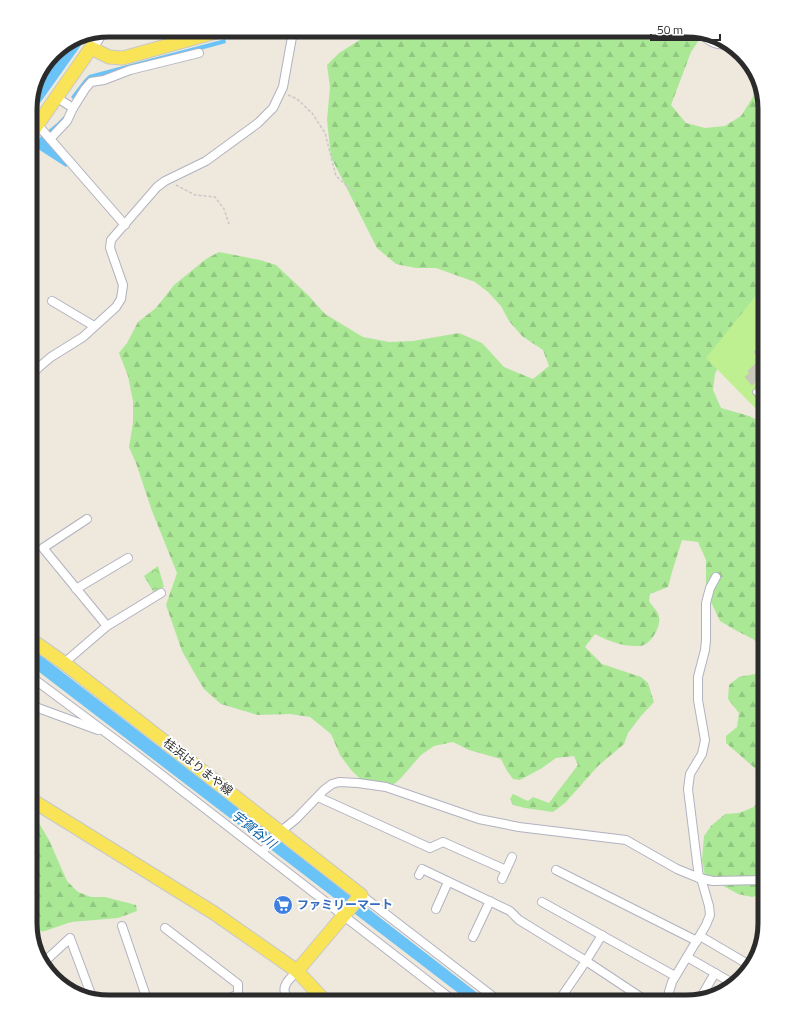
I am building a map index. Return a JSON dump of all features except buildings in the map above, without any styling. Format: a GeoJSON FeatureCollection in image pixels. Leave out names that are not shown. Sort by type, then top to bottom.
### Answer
{"type":"FeatureCollection","features":[{"type":"Feature","properties":{"kind":"main road"},"geometry":{"type":"LineString","coordinates":[[91,48],[109,57],[124,58],[198,37]]}},
{"type":"Feature","properties":{"kind":"main road"},"geometry":{"type":"LineString","coordinates":[[37,134],[45,133],[56,98],[97,38]]}},
{"type":"Feature","properties":{"kind":"main road","name":"桂浜はりまや線"},"geometry":{"type":"LineString","coordinates":[[37,644],[64,663],[360,898]]}},
{"type":"Feature","properties":{"kind":"main road"},"geometry":{"type":"LineString","coordinates":[[37,804],[214,913],[298,971],[320,995]]}},
{"type":"Feature","properties":{"kind":"main road"},"geometry":{"type":"LineString","coordinates":[[298,971],[360,898]]}},
{"type":"Feature","properties":{"kind":"street"},"geometry":{"type":"LineString","coordinates":[[37,369],[51,357],[83,337],[116,307],[121,299],[123,285],[110,248],[111,240],[158,187],[165,181],[206,161],[258,123],[273,108],[283,87],[292,37]]}},
{"type":"Feature","properties":{"kind":"street"},"geometry":{"type":"LineString","coordinates":[[125,225],[45,133],[67,120],[85,89],[91,82],[104,80],[130,70],[199,53]]}},
{"type":"Feature","properties":{"kind":"street"},"geometry":{"type":"LineString","coordinates":[[56,98],[73,108]]}},
{"type":"Feature","properties":{"kind":"street"},"geometry":{"type":"LineString","coordinates":[[52,301],[94,326]]}},
{"type":"Feature","properties":{"kind":"street"},"geometry":{"type":"LineString","coordinates":[[87,518],[43,548],[107,626]]}},
{"type":"Feature","properties":{"kind":"street"},"geometry":{"type":"LineString","coordinates":[[76,589],[128,558]]}},
{"type":"Feature","properties":{"kind":"street"},"geometry":{"type":"LineString","coordinates":[[669,995],[672,982],[706,925],[710,915],[709,906],[700,878],[688,789],[690,774],[702,754],[705,740],[698,700],[698,677],[705,650],[706,603],[710,588],[716,578]]}},
{"type":"Feature","properties":{"kind":"street"},"geometry":{"type":"LineString","coordinates":[[64,663],[107,626],[161,593]]}},
{"type":"Feature","properties":{"kind":"street"},"geometry":{"type":"LineString","coordinates":[[37,681],[264,849],[446,995]]}},
{"type":"Feature","properties":{"kind":"street"},"geometry":{"type":"LineString","coordinates":[[37,708],[106,733]]}},
{"type":"Feature","properties":{"kind":"street"},"geometry":{"type":"LineString","coordinates":[[264,849],[332,784],[339,782],[358,783],[386,787],[480,819],[519,827],[626,840],[677,869],[700,878],[713,881],[758,880]]}},
{"type":"Feature","properties":{"kind":"street"},"geometry":{"type":"LineString","coordinates":[[318,797],[430,848],[443,842],[506,870]]}},
{"type":"Feature","properties":{"kind":"street"},"geometry":{"type":"LineString","coordinates":[[502,879],[512,857]]}},
{"type":"Feature","properties":{"kind":"street"},"geometry":{"type":"LineString","coordinates":[[419,875],[422,869],[510,910],[519,920],[586,961],[637,995]]}},
{"type":"Feature","properties":{"kind":"street"},"geometry":{"type":"LineString","coordinates":[[556,870],[698,938],[746,963]]}},
{"type":"Feature","properties":{"kind":"street"},"geometry":{"type":"LineString","coordinates":[[436,909],[448,882]]}},
{"type":"Feature","properties":{"kind":"street"},"geometry":{"type":"LineString","coordinates":[[360,898],[491,995]]}},
{"type":"Feature","properties":{"kind":"street"},"geometry":{"type":"LineString","coordinates":[[473,937],[490,901]]}},
{"type":"Feature","properties":{"kind":"street"},"geometry":{"type":"LineString","coordinates":[[542,902],[676,976]]}},
{"type":"Feature","properties":{"kind":"street"},"geometry":{"type":"LineString","coordinates":[[122,926],[146,995]]}},
{"type":"Feature","properties":{"kind":"street"},"geometry":{"type":"LineString","coordinates":[[165,928],[238,984],[238,994],[236,995]]}},
{"type":"Feature","properties":{"kind":"street"},"geometry":{"type":"LineString","coordinates":[[563,995],[602,935]]}},
{"type":"Feature","properties":{"kind":"street"},"geometry":{"type":"LineString","coordinates":[[47,960],[70,938],[90,993]]}},
{"type":"Feature","properties":{"kind":"street"},"geometry":{"type":"LineString","coordinates":[[687,956],[728,981]]}},
{"type":"Feature","properties":{"kind":"street"},"geometry":{"type":"LineString","coordinates":[[286,995],[285,986],[289,979],[298,971]]}},
{"type":"Feature","properties":{"kind":"street"},"geometry":{"type":"LineString","coordinates":[[703,993],[714,973]]}},
{"type":"Feature","properties":{"kind":"path"},"geometry":{"type":"LineString","coordinates":[[281,91],[297,99],[312,113],[325,133],[336,176],[354,192]]}},
{"type":"Feature","properties":{"kind":"path"},"geometry":{"type":"LineString","coordinates":[[165,181],[195,195],[215,197],[224,209],[229,224]]}},
{"type":"Feature","properties":{"kind":"green space"},"geometry":{"type":"Polygon","coordinates":[[[363,38],[698,38],[699,40],[691,52],[671,105],[686,123],[705,128],[725,126],[741,116],[753,97],[754,85],[756,90],[758,109],[758,299],[735,328],[715,374],[713,390],[721,408],[749,416],[758,420],[758,644],[753,639],[720,621],[710,600],[706,582],[706,560],[698,542],[682,540],[668,587],[650,594],[649,601],[659,617],[657,630],[651,639],[644,645],[628,646],[595,634],[585,647],[602,664],[641,677],[648,683],[654,702],[628,733],[624,744],[598,766],[565,803],[553,812],[513,805],[510,799],[513,794],[528,801],[533,797],[549,803],[578,765],[574,756],[556,758],[542,768],[520,780],[513,779],[501,759],[469,750],[453,742],[434,746],[421,755],[400,779],[386,791],[369,787],[352,771],[340,755],[331,734],[310,717],[290,714],[258,715],[221,704],[204,689],[182,651],[166,605],[177,573],[152,511],[129,447],[133,423],[133,401],[128,376],[119,353],[127,343],[138,322],[156,308],[174,285],[206,259],[219,252],[260,260],[276,265],[309,296],[325,314],[363,337],[389,342],[413,341],[459,333],[482,343],[504,367],[533,379],[549,366],[543,350],[522,336],[509,321],[501,306],[488,292],[475,282],[436,268],[416,268],[396,264],[377,248],[331,157],[327,120],[330,87],[327,65],[339,53],[363,38]]]}},
{"type":"Feature","properties":{"kind":"green space"},"geometry":{"type":"Polygon","coordinates":[[[758,293],[758,411],[706,358],[758,293]]]}},
{"type":"Feature","properties":{"kind":"green space"},"geometry":{"type":"Polygon","coordinates":[[[158,566],[164,587],[154,593],[144,576],[158,566]]]}},
{"type":"Feature","properties":{"kind":"green space"},"geometry":{"type":"Polygon","coordinates":[[[758,670],[758,771],[726,743],[726,736],[737,727],[739,713],[728,699],[729,685],[739,677],[755,674],[758,670]]]}},
{"type":"Feature","properties":{"kind":"green space"},"geometry":{"type":"Polygon","coordinates":[[[758,800],[758,896],[752,897],[738,894],[705,876],[702,860],[704,836],[711,826],[725,814],[739,813],[754,807],[758,800]]]}},
{"type":"Feature","properties":{"kind":"green space"},"geometry":{"type":"Polygon","coordinates":[[[37,820],[49,840],[67,881],[78,892],[91,897],[105,897],[136,905],[137,911],[118,918],[71,922],[45,931],[37,932],[37,928],[37,820]]]}},
{"type":"Feature","properties":{"kind":"water"},"geometry":{"type":"Polygon","coordinates":[[[225,39],[226,43],[90,80],[75,101],[71,97],[89,75],[225,39]]]}},
{"type":"Feature","properties":{"kind":"water"},"geometry":{"type":"Polygon","coordinates":[[[83,42],[37,107],[39,90],[44,77],[52,65],[69,49],[83,42]]]}},
{"type":"Feature","properties":{"kind":"water"},"geometry":{"type":"Polygon","coordinates":[[[64,116],[66,118],[51,134],[68,165],[66,167],[37,148],[37,143],[41,136],[64,116]]]}},
{"type":"Feature","properties":{"kind":"water","name":"宇賀谷川"},"geometry":{"type":"Polygon","coordinates":[[[37,652],[480,995],[461,995],[37,670],[37,652]]]}},
{"type":"Feature","properties":{"kind":"place","name":"ファミリーマート"},"geometry":{"type":"Point","coordinates":[283,905]}}]}
